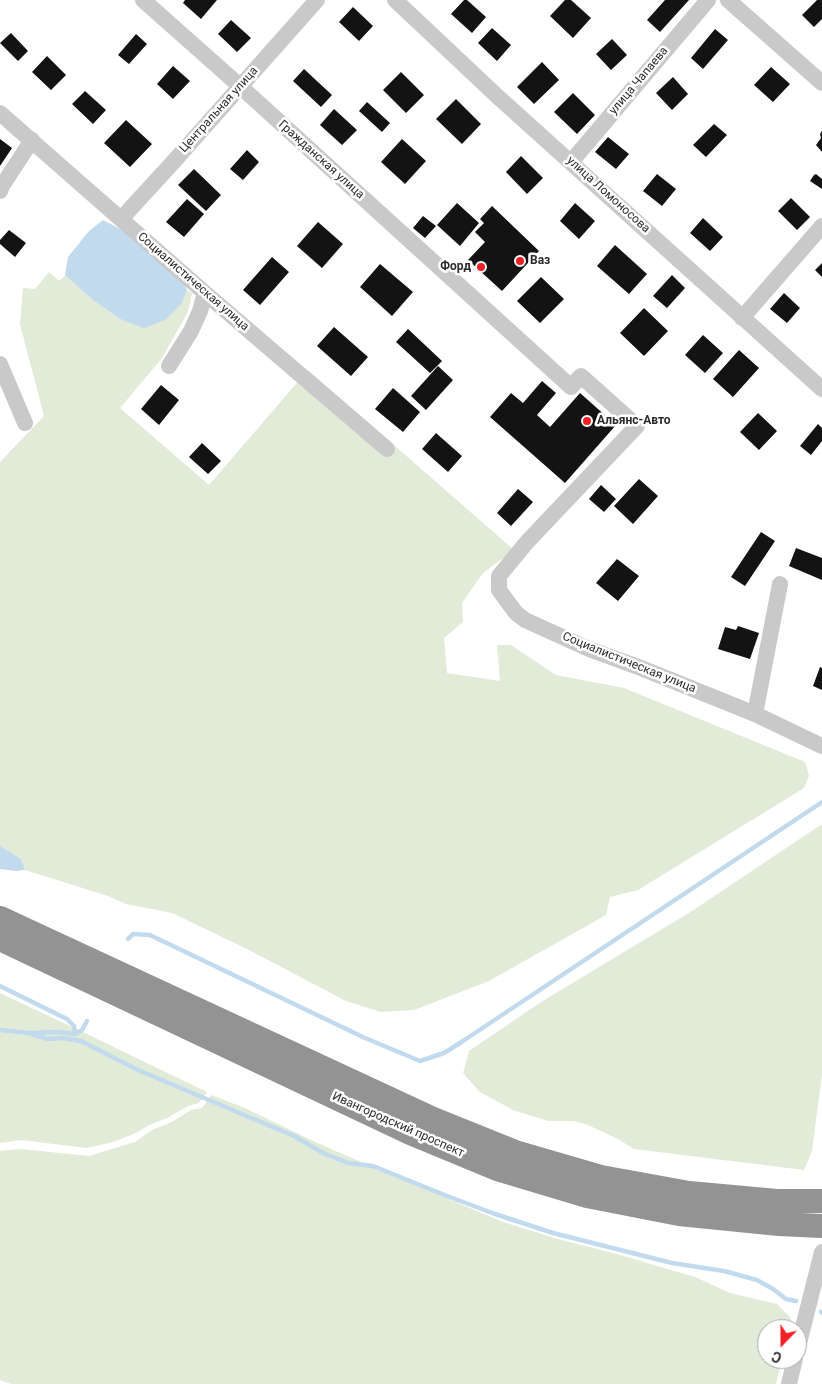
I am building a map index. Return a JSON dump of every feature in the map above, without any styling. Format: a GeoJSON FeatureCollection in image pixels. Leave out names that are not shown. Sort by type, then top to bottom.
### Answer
{"type":"FeatureCollection","features":[{"type":"Feature","properties":{"kind":"highway","name":"Ивангородский проспект"},"geometry":{"type":"LineString","coordinates":[[0,918],[433,1119],[516,1152],[601,1177],[689,1193],[777,1201],[822,1201]]}},
{"type":"Feature","properties":{"kind":"highway","name":"Ивангородский проспект"},"geometry":{"type":"LineString","coordinates":[[0,939],[410,1133],[497,1169],[587,1196],[679,1214],[779,1224],[822,1226]]}},
{"type":"Feature","properties":{"kind":"street","name":"Гражданская улица"},"geometry":{"type":"LineString","coordinates":[[143,0],[571,388],[581,376],[637,426],[527,542]]}},
{"type":"Feature","properties":{"kind":"street","name":"Центральная улица"},"geometry":{"type":"LineString","coordinates":[[121,219],[317,0]]}},
{"type":"Feature","properties":{"kind":"street","name":"улица Ломоносова"},"geometry":{"type":"LineString","coordinates":[[395,0],[497,96],[822,389]]}},
{"type":"Feature","properties":{"kind":"street","name":"улица Чапаева"},"geometry":{"type":"LineString","coordinates":[[571,162],[708,0]]}},
{"type":"Feature","properties":{"kind":"street"},"geometry":{"type":"LineString","coordinates":[[728,0],[822,82]]}},
{"type":"Feature","properties":{"kind":"street","name":"Социалистическая улица"},"geometry":{"type":"LineString","coordinates":[[0,112],[205,293],[387,449]]}},
{"type":"Feature","properties":{"kind":"street"},"geometry":{"type":"LineString","coordinates":[[0,191],[32,140]]}},
{"type":"Feature","properties":{"kind":"street"},"geometry":{"type":"LineString","coordinates":[[742,318],[822,226]]}},
{"type":"Feature","properties":{"kind":"street"},"geometry":{"type":"LineString","coordinates":[[169,366],[191,330],[200,311],[205,293]]}},
{"type":"Feature","properties":{"kind":"street"},"geometry":{"type":"LineString","coordinates":[[0,364],[25,422]]}},
{"type":"Feature","properties":{"kind":"street","name":"Социалистическая улица"},"geometry":{"type":"LineString","coordinates":[[527,542],[499,576],[499,590],[516,613],[525,620],[589,649],[642,668],[755,714],[822,746]]}},
{"type":"Feature","properties":{"kind":"street"},"geometry":{"type":"LineString","coordinates":[[755,714],[780,584]]}},
{"type":"Feature","properties":{"kind":"street"},"geometry":{"type":"LineString","coordinates":[[805,1319],[822,1252]]}},
{"type":"Feature","properties":{"kind":"street"},"geometry":{"type":"LineString","coordinates":[[789,1384],[793,1369]]}},
{"type":"Feature","properties":{"kind":"green space"},"geometry":{"type":"Polygon","coordinates":[[[49,272],[59,281],[65,275],[122,320],[182,303],[187,290],[192,293],[188,312],[162,358],[120,408],[209,485],[308,370],[514,550],[483,573],[462,603],[463,622],[444,638],[447,673],[500,681],[497,645],[511,645],[556,675],[624,688],[805,762],[809,776],[804,788],[638,890],[610,897],[606,915],[489,981],[414,1010],[381,1012],[346,1001],[247,949],[172,913],[126,904],[108,896],[25,870],[20,859],[0,846],[0,462],[44,416],[20,324],[23,288],[35,289],[49,272]]]}},
{"type":"Feature","properties":{"kind":"green space"},"geometry":{"type":"Polygon","coordinates":[[[822,824],[822,1075],[812,1151],[804,1170],[634,1149],[588,1125],[574,1121],[548,1121],[513,1110],[480,1092],[463,1073],[469,1051],[541,1002],[692,911],[822,824]]]}},
{"type":"Feature","properties":{"kind":"green space"},"geometry":{"type":"Polygon","coordinates":[[[0,993],[207,1092],[199,1103],[188,1106],[136,1133],[113,1142],[87,1148],[21,1140],[0,1143],[0,993]]]}},
{"type":"Feature","properties":{"kind":"green space"},"geometry":{"type":"Polygon","coordinates":[[[211,1095],[245,1108],[347,1156],[503,1222],[695,1277],[730,1293],[777,1304],[791,1319],[757,1319],[757,1369],[780,1369],[776,1384],[11,1384],[0,1380],[0,1151],[20,1149],[89,1156],[135,1142],[152,1130],[172,1122],[191,1110],[202,1108],[211,1095]]]}},
{"type":"Feature","properties":{"kind":"water"},"geometry":{"type":"Polygon","coordinates":[[[103,220],[122,230],[183,282],[187,290],[182,303],[165,320],[144,328],[122,320],[93,300],[65,275],[68,257],[89,231],[103,220]]]}},
{"type":"Feature","properties":{"kind":"water"},"geometry":{"type":"Polygon","coordinates":[[[0,846],[21,859],[25,870],[0,869],[0,846]]]}},
{"type":"Feature","properties":{"kind":"building"},"geometry":{"type":"Polygon","coordinates":[[[185,0],[217,0],[201,19],[183,3],[185,0]]]}},
{"type":"Feature","properties":{"kind":"building"},"geometry":{"type":"Polygon","coordinates":[[[464,0],[467,0],[486,17],[472,33],[451,14],[464,0]]]}},
{"type":"Feature","properties":{"kind":"building"},"geometry":{"type":"Polygon","coordinates":[[[565,0],[571,0],[591,18],[573,38],[550,16],[565,0]]]}},
{"type":"Feature","properties":{"kind":"building"},"geometry":{"type":"Polygon","coordinates":[[[665,0],[689,0],[660,32],[647,20],[665,0]]]}},
{"type":"Feature","properties":{"kind":"building"},"geometry":{"type":"Polygon","coordinates":[[[817,0],[822,0],[822,19],[814,27],[802,15],[817,0]]]}},
{"type":"Feature","properties":{"kind":"building"},"geometry":{"type":"Polygon","coordinates":[[[353,7],[373,26],[359,41],[339,22],[353,7]]]}},
{"type":"Feature","properties":{"kind":"building"},"geometry":{"type":"Polygon","coordinates":[[[231,20],[251,38],[237,52],[218,34],[231,20]]]}},
{"type":"Feature","properties":{"kind":"building"},"geometry":{"type":"Polygon","coordinates":[[[492,28],[511,45],[497,61],[478,43],[492,28]]]}},
{"type":"Feature","properties":{"kind":"building"},"geometry":{"type":"Polygon","coordinates":[[[715,29],[728,40],[703,69],[691,58],[715,29]]]}},
{"type":"Feature","properties":{"kind":"building"},"geometry":{"type":"Polygon","coordinates":[[[11,33],[28,51],[18,61],[0,43],[11,33]]]}},
{"type":"Feature","properties":{"kind":"building"},"geometry":{"type":"Polygon","coordinates":[[[136,34],[147,44],[129,64],[118,55],[136,34]]]}},
{"type":"Feature","properties":{"kind":"building"},"geometry":{"type":"Polygon","coordinates":[[[612,39],[627,55],[611,70],[596,54],[612,39]]]}},
{"type":"Feature","properties":{"kind":"building"},"geometry":{"type":"Polygon","coordinates":[[[47,56],[66,75],[51,90],[32,72],[47,56]]]}},
{"type":"Feature","properties":{"kind":"building"},"geometry":{"type":"Polygon","coordinates":[[[542,62],[559,80],[534,104],[517,87],[542,62]]]}},
{"type":"Feature","properties":{"kind":"building"},"geometry":{"type":"Polygon","coordinates":[[[173,66],[190,81],[173,99],[157,84],[173,66]]]}},
{"type":"Feature","properties":{"kind":"building"},"geometry":{"type":"Polygon","coordinates":[[[771,67],[790,84],[773,102],[754,85],[771,67]]]}},
{"type":"Feature","properties":{"kind":"building"},"geometry":{"type":"Polygon","coordinates":[[[304,69],[332,95],[321,107],[293,81],[304,69]]]}},
{"type":"Feature","properties":{"kind":"building"},"geometry":{"type":"Polygon","coordinates":[[[401,72],[424,95],[406,113],[383,90],[401,72]]]}},
{"type":"Feature","properties":{"kind":"building"},"geometry":{"type":"Polygon","coordinates":[[[673,77],[688,94],[672,110],[656,93],[673,77]]]}},
{"type":"Feature","properties":{"kind":"building"},"geometry":{"type":"Polygon","coordinates":[[[85,91],[106,110],[93,124],[72,104],[85,91]]]}},
{"type":"Feature","properties":{"kind":"building"},"geometry":{"type":"Polygon","coordinates":[[[573,93],[595,115],[577,134],[554,112],[573,93]]]}},
{"type":"Feature","properties":{"kind":"building"},"geometry":{"type":"Polygon","coordinates":[[[456,99],[481,124],[462,144],[436,119],[456,99]]]}},
{"type":"Feature","properties":{"kind":"building"},"geometry":{"type":"Polygon","coordinates":[[[367,102],[390,123],[382,132],[359,111],[367,102]]]}},
{"type":"Feature","properties":{"kind":"building"},"geometry":{"type":"Polygon","coordinates":[[[334,109],[357,130],[342,145],[320,125],[334,109]]]}},
{"type":"Feature","properties":{"kind":"building"},"geometry":{"type":"Polygon","coordinates":[[[126,120],[152,144],[130,167],[104,143],[126,120]]]}},
{"type":"Feature","properties":{"kind":"building"},"geometry":{"type":"Polygon","coordinates":[[[714,124],[727,135],[706,157],[693,145],[714,124]]]}},
{"type":"Feature","properties":{"kind":"building"},"geometry":{"type":"Polygon","coordinates":[[[822,131],[822,152],[816,145],[821,138],[820,134],[822,131]]]}},
{"type":"Feature","properties":{"kind":"building"},"geometry":{"type":"Polygon","coordinates":[[[608,137],[629,154],[616,169],[595,152],[608,137]]]}},
{"type":"Feature","properties":{"kind":"building"},"geometry":{"type":"Polygon","coordinates":[[[0,139],[12,148],[0,166],[0,139]]]}},
{"type":"Feature","properties":{"kind":"building"},"geometry":{"type":"Polygon","coordinates":[[[402,139],[426,161],[405,184],[381,162],[402,139]]]}},
{"type":"Feature","properties":{"kind":"building"},"geometry":{"type":"Polygon","coordinates":[[[247,150],[259,162],[243,180],[230,169],[247,150]]]}},
{"type":"Feature","properties":{"kind":"building"},"geometry":{"type":"Polygon","coordinates":[[[521,156],[543,178],[527,194],[506,172],[521,156]]]}},
{"type":"Feature","properties":{"kind":"building"},"geometry":{"type":"Polygon","coordinates":[[[194,169],[221,195],[206,211],[178,185],[194,169]]]}},
{"type":"Feature","properties":{"kind":"building"},"geometry":{"type":"Polygon","coordinates":[[[657,174],[676,189],[662,206],[643,191],[657,174]]]}},
{"type":"Feature","properties":{"kind":"building"},"geometry":{"type":"Polygon","coordinates":[[[816,174],[822,179],[822,189],[810,181],[816,174]]]}},
{"type":"Feature","properties":{"kind":"building"},"geometry":{"type":"Polygon","coordinates":[[[791,198],[810,217],[797,230],[778,211],[791,198]]]}},
{"type":"Feature","properties":{"kind":"building"},"geometry":{"type":"Polygon","coordinates":[[[187,199],[204,214],[184,237],[166,222],[187,199]]]}},
{"type":"Feature","properties":{"kind":"building"},"geometry":{"type":"Polygon","coordinates":[[[457,203],[479,223],[460,246],[437,225],[457,203]]]}},
{"type":"Feature","properties":{"kind":"building"},"geometry":{"type":"Polygon","coordinates":[[[575,203],[595,221],[579,239],[560,221],[575,203]]]}},
{"type":"Feature","properties":{"kind":"building"},"geometry":{"type":"Polygon","coordinates":[[[492,206],[539,251],[502,291],[468,260],[485,242],[475,232],[484,223],[480,219],[492,206]]]}},
{"type":"Feature","properties":{"kind":"building"},"geometry":{"type":"Polygon","coordinates":[[[423,216],[436,226],[425,238],[413,228],[423,216]]]}},
{"type":"Feature","properties":{"kind":"building"},"geometry":{"type":"Polygon","coordinates":[[[703,218],[723,237],[710,251],[690,233],[703,218]]]}},
{"type":"Feature","properties":{"kind":"building"},"geometry":{"type":"Polygon","coordinates":[[[318,222],[343,244],[322,268],[297,246],[318,222]]]}},
{"type":"Feature","properties":{"kind":"building"},"geometry":{"type":"Polygon","coordinates":[[[9,230],[26,243],[15,257],[0,244],[0,240],[9,230]]]}},
{"type":"Feature","properties":{"kind":"building"},"geometry":{"type":"Polygon","coordinates":[[[615,245],[647,274],[629,294],[597,266],[615,245]]]}},
{"type":"Feature","properties":{"kind":"building"},"geometry":{"type":"Polygon","coordinates":[[[272,257],[289,272],[260,305],[243,290],[272,257]]]}},
{"type":"Feature","properties":{"kind":"building"},"geometry":{"type":"Polygon","coordinates":[[[822,263],[822,277],[815,270],[822,263]]]}},
{"type":"Feature","properties":{"kind":"building"},"geometry":{"type":"Polygon","coordinates":[[[380,264],[413,292],[392,316],[360,287],[380,264]]]}},
{"type":"Feature","properties":{"kind":"building"},"geometry":{"type":"Polygon","coordinates":[[[672,275],[685,288],[667,308],[653,296],[672,275]]]}},
{"type":"Feature","properties":{"kind":"building"},"geometry":{"type":"Polygon","coordinates":[[[541,277],[564,299],[540,323],[517,301],[541,277]]]}},
{"type":"Feature","properties":{"kind":"building"},"geometry":{"type":"Polygon","coordinates":[[[784,293],[800,308],[787,323],[770,309],[784,293]]]}},
{"type":"Feature","properties":{"kind":"building"},"geometry":{"type":"Polygon","coordinates":[[[644,308],[668,331],[644,356],[620,333],[644,308]]]}},
{"type":"Feature","properties":{"kind":"building"},"geometry":{"type":"Polygon","coordinates":[[[334,327],[368,357],[351,376],[317,346],[334,327]]]}},
{"type":"Feature","properties":{"kind":"building"},"geometry":{"type":"Polygon","coordinates":[[[408,329],[442,361],[430,373],[396,342],[408,329]]]}},
{"type":"Feature","properties":{"kind":"building"},"geometry":{"type":"Polygon","coordinates":[[[703,335],[723,353],[705,373],[685,355],[703,335]]]}},
{"type":"Feature","properties":{"kind":"building"},"geometry":{"type":"Polygon","coordinates":[[[739,350],[759,368],[733,397],[713,379],[739,350]]]}},
{"type":"Feature","properties":{"kind":"building"},"geometry":{"type":"Polygon","coordinates":[[[438,366],[453,380],[426,410],[411,396],[438,366]]]}},
{"type":"Feature","properties":{"kind":"building"},"geometry":{"type":"Polygon","coordinates":[[[542,381],[556,393],[537,415],[550,427],[580,393],[616,425],[565,483],[490,417],[511,393],[523,403],[542,381]]]}},
{"type":"Feature","properties":{"kind":"building"},"geometry":{"type":"Polygon","coordinates":[[[161,385],[179,400],[159,425],[141,409],[161,385]]]}},
{"type":"Feature","properties":{"kind":"building"},"geometry":{"type":"Polygon","coordinates":[[[393,388],[420,412],[403,432],[375,409],[393,388]]]}},
{"type":"Feature","properties":{"kind":"building"},"geometry":{"type":"Polygon","coordinates":[[[758,413],[777,431],[759,450],[740,432],[758,413]]]}},
{"type":"Feature","properties":{"kind":"building"},"geometry":{"type":"Polygon","coordinates":[[[818,424],[822,428],[822,441],[811,455],[800,446],[818,424]]]}},
{"type":"Feature","properties":{"kind":"building"},"geometry":{"type":"Polygon","coordinates":[[[436,433],[462,456],[448,472],[422,449],[436,433]]]}},
{"type":"Feature","properties":{"kind":"building"},"geometry":{"type":"Polygon","coordinates":[[[202,443],[221,461],[208,474],[189,457],[202,443]]]}},
{"type":"Feature","properties":{"kind":"building"},"geometry":{"type":"Polygon","coordinates":[[[639,479],[658,496],[633,524],[614,506],[639,479]]]}},
{"type":"Feature","properties":{"kind":"building"},"geometry":{"type":"Polygon","coordinates":[[[601,485],[616,499],[604,512],[589,499],[601,485]]]}},
{"type":"Feature","properties":{"kind":"building"},"geometry":{"type":"Polygon","coordinates":[[[518,489],[533,502],[511,526],[497,513],[518,489]]]}},
{"type":"Feature","properties":{"kind":"building"},"geometry":{"type":"Polygon","coordinates":[[[761,532],[775,541],[745,586],[731,577],[761,532]]]}},
{"type":"Feature","properties":{"kind":"building"},"geometry":{"type":"Polygon","coordinates":[[[796,548],[822,558],[822,580],[789,566],[796,548]]]}},
{"type":"Feature","properties":{"kind":"building"},"geometry":{"type":"Polygon","coordinates":[[[617,559],[639,576],[618,601],[596,583],[617,559]]]}},
{"type":"Feature","properties":{"kind":"building"},"geometry":{"type":"Polygon","coordinates":[[[738,626],[759,633],[750,659],[718,649],[725,627],[736,630],[738,626]]]}},
{"type":"Feature","properties":{"kind":"building"},"geometry":{"type":"Polygon","coordinates":[[[820,667],[822,668],[822,690],[813,686],[820,667]]]}},
{"type":"Feature","properties":{"kind":"waterway"},"geometry":{"type":"LineString","coordinates":[[128,939],[133,934],[150,935],[365,1038],[420,1061],[444,1053],[463,1041],[822,802]]}},
{"type":"Feature","properties":{"kind":"waterway"},"geometry":{"type":"LineString","coordinates":[[0,986],[67,1019],[74,1026],[75,1034]]}},
{"type":"Feature","properties":{"kind":"waterway"},"geometry":{"type":"LineString","coordinates":[[0,1030],[28,1033],[58,1032],[75,1034],[82,1030],[87,1021]]}},
{"type":"Feature","properties":{"kind":"waterway"},"geometry":{"type":"LineString","coordinates":[[28,1033],[48,1039],[63,1038],[81,1041],[138,1070],[294,1136],[323,1153],[348,1163],[373,1166],[495,1214],[553,1233],[672,1263],[724,1271],[757,1280],[786,1299],[796,1301]]}},
{"type":"Feature","properties":{"kind":"place","name":"Ваз"},"geometry":{"type":"Point","coordinates":[520,261]}},
{"type":"Feature","properties":{"kind":"place","name":"Форд"},"geometry":{"type":"Point","coordinates":[481,267]}},
{"type":"Feature","properties":{"kind":"place","name":"Альянс-Авто"},"geometry":{"type":"Point","coordinates":[587,421]}}]}
